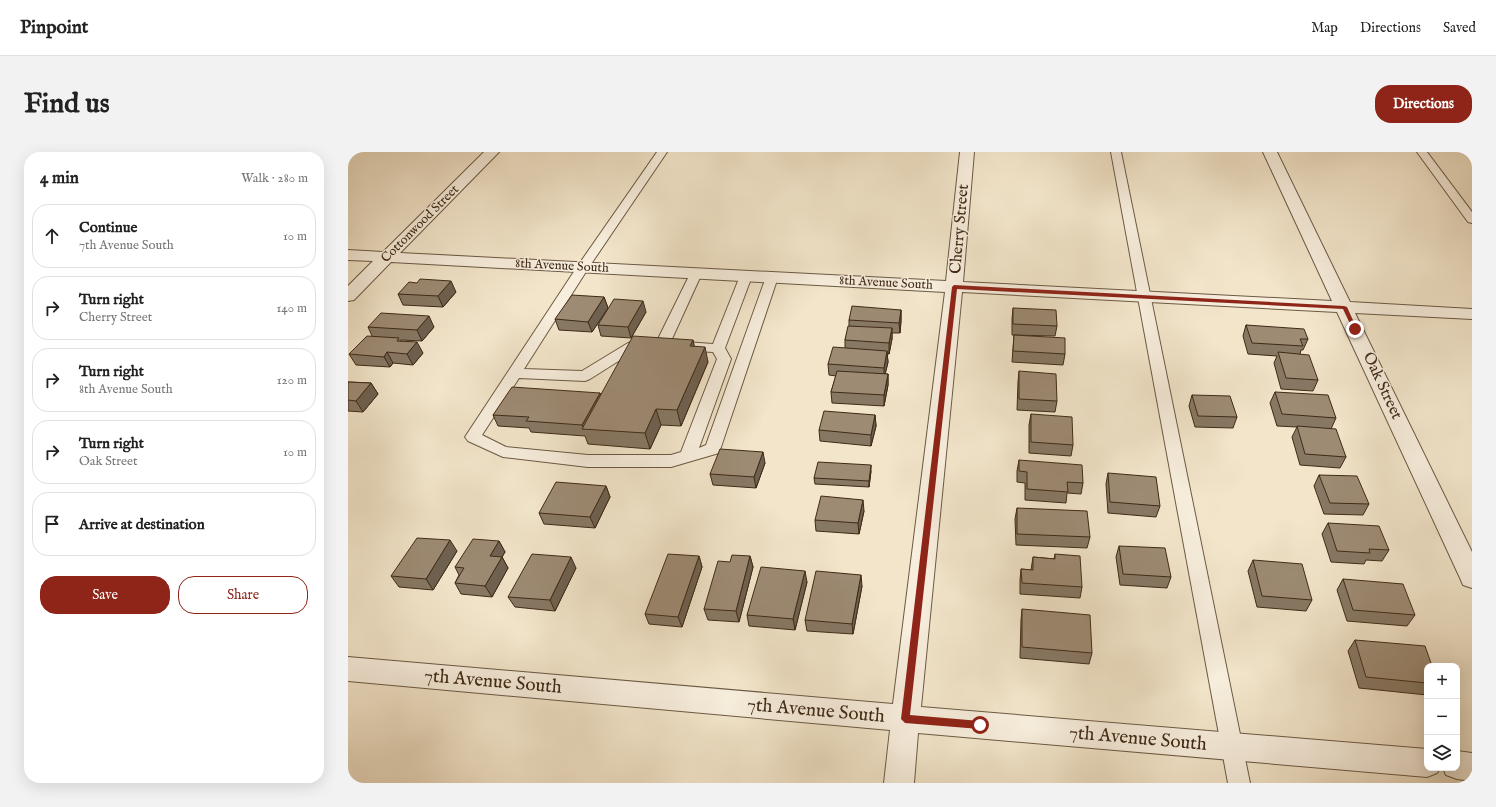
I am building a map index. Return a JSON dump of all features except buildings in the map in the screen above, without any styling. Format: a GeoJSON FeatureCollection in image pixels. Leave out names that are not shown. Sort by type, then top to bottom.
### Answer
{"type":"FeatureCollection","features":[{"type":"Feature","properties":{"kind":"street","name":"Cottonwood Street"},"geometry":{"type":"LineString","coordinates":[[348,296],[492,152]]}},
{"type":"Feature","properties":{"kind":"street","name":"Cherry Street"},"geometry":{"type":"LineString","coordinates":[[899,783],[954,287],[967,152]]}},
{"type":"Feature","properties":{"kind":"street","name":"Oak Street"},"geometry":{"type":"LineString","coordinates":[[1270,152],[1472,578]]}},
{"type":"Feature","properties":{"kind":"street","name":"8th Avenue South"},"geometry":{"type":"LineString","coordinates":[[348,255],[1472,314]]}},
{"type":"Feature","properties":{"kind":"street","name":"7th Avenue South"},"geometry":{"type":"LineString","coordinates":[[348,669],[905,719],[1424,763]]}},
{"type":"Feature","properties":{"kind":"street"},"geometry":{"type":"LineString","coordinates":[[1460,766],[1472,767]]}},
{"type":"Feature","properties":{"kind":"lane"},"geometry":{"type":"LineString","coordinates":[[662,152],[583,267],[473,437],[503,452],[588,461],[671,461],[713,449],[772,277]]}},
{"type":"Feature","properties":{"kind":"lane"},"geometry":{"type":"LineString","coordinates":[[1116,152],[1146,297],[1239,783]]}},
{"type":"Feature","properties":{"kind":"lane"},"geometry":{"type":"LineString","coordinates":[[1422,152],[1472,220]]}},
{"type":"Feature","properties":{"kind":"lane"},"geometry":{"type":"LineString","coordinates":[[662,345],[696,273]]}},
{"type":"Feature","properties":{"kind":"lane"},"geometry":{"type":"LineString","coordinates":[[688,456],[724,359],[718,348],[746,276]]}},
{"type":"Feature","properties":{"kind":"lane"},"geometry":{"type":"LineString","coordinates":[[514,373],[585,376],[633,346],[662,345],[718,348]]}},
{"type":"Feature","properties":{"kind":"route"},"geometry":{"type":"LineString","coordinates":[[980,725],[905,719],[954,287],[1344,307],[1355,329]]}}]}
